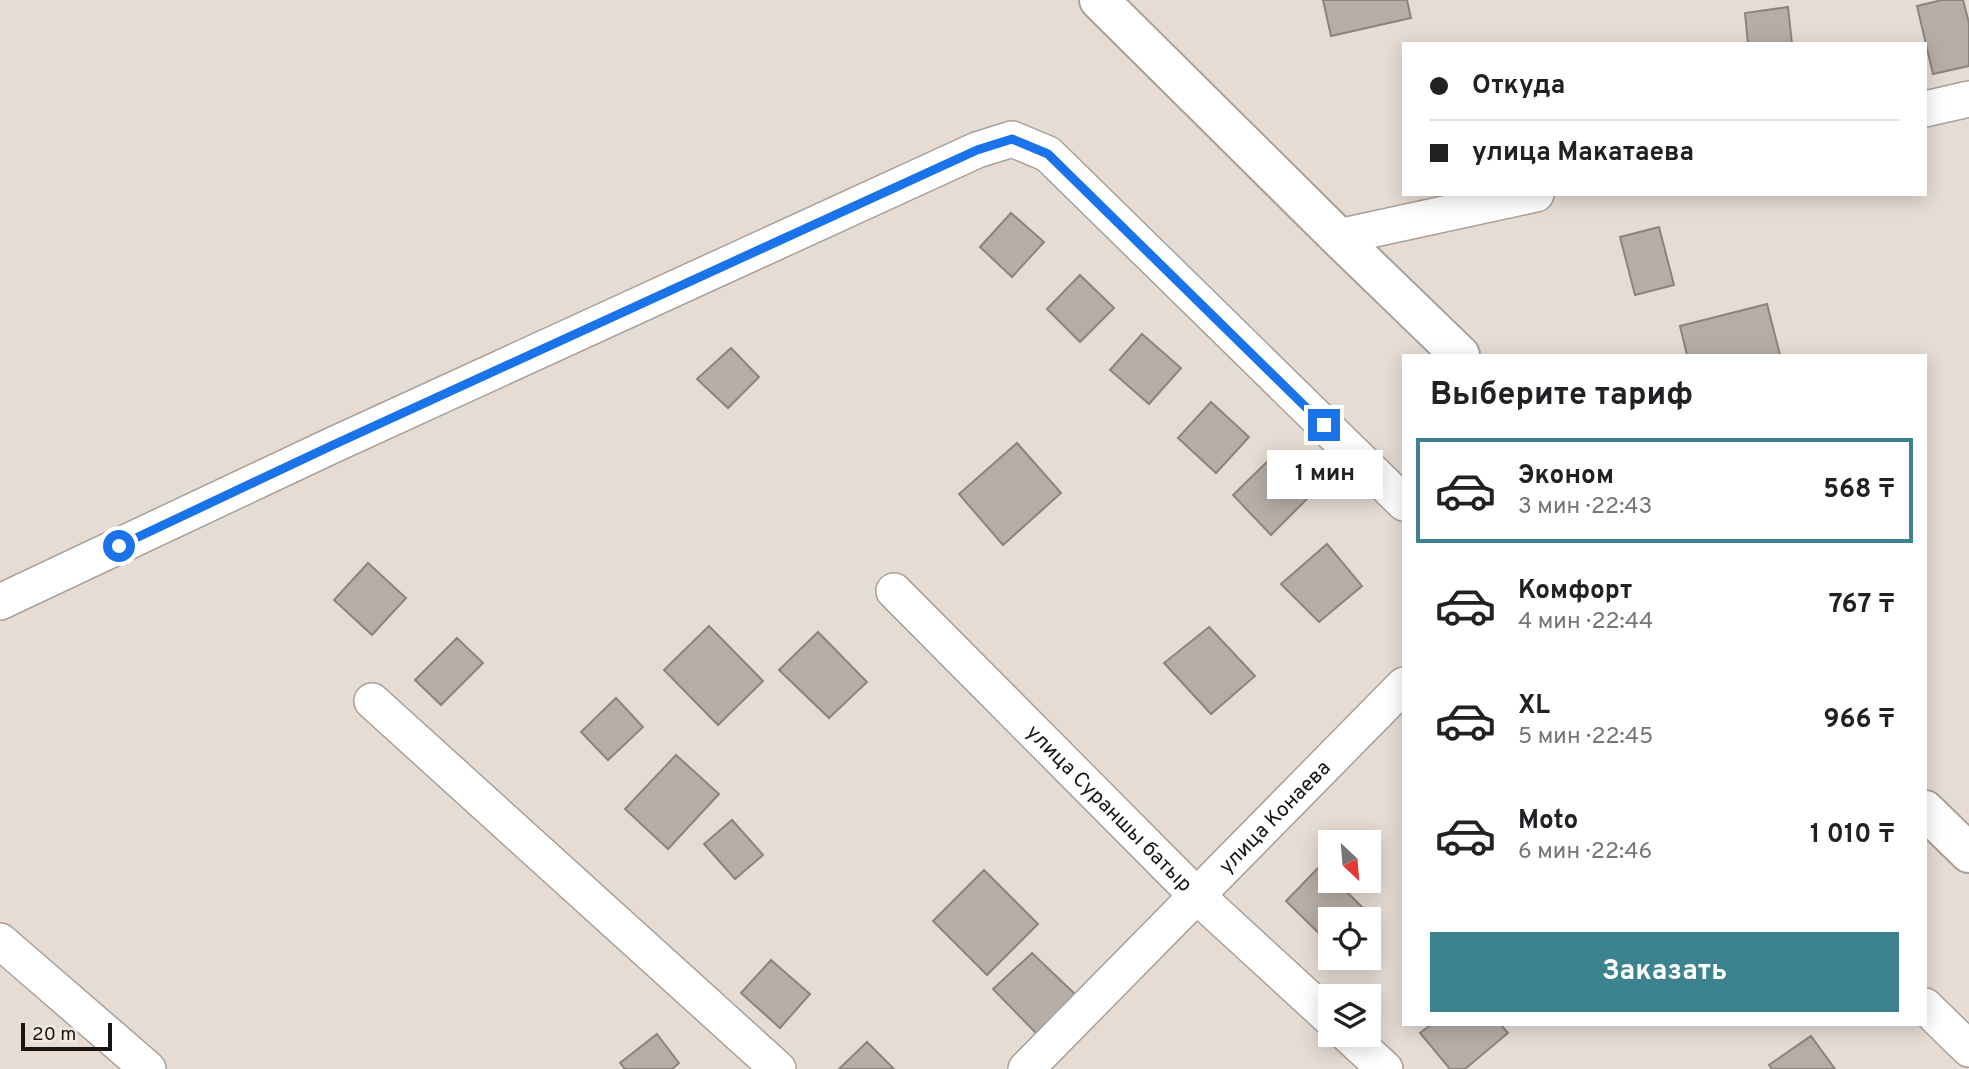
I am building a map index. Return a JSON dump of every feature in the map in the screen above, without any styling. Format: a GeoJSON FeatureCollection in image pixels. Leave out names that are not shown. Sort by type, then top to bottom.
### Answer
{"type":"FeatureCollection","features":[{"type":"Feature","properties":{"kind":"street"},"geometry":{"type":"LineString","coordinates":[[1099,0],[1459,354]]}},
{"type":"Feature","properties":{"kind":"street"},"geometry":{"type":"LineString","coordinates":[[1927,109],[1969,100]]}},
{"type":"Feature","properties":{"kind":"street"},"geometry":{"type":"LineString","coordinates":[[0,602],[333,445],[977,150],[1012,139],[1048,154],[1402,501]]}},
{"type":"Feature","properties":{"kind":"street"},"geometry":{"type":"LineString","coordinates":[[1338,237],[1526,196]]}},
{"type":"Feature","properties":{"kind":"street","name":"улица Сураншы батыр"},"geometry":{"type":"LineString","coordinates":[[894,591],[1196,895],[1318,1007]]}},
{"type":"Feature","properties":{"kind":"street","name":"улица Конаева"},"geometry":{"type":"LineString","coordinates":[[1026,1069],[1402,687]]}},
{"type":"Feature","properties":{"kind":"street"},"geometry":{"type":"LineString","coordinates":[[372,701],[778,1069]]}},
{"type":"Feature","properties":{"kind":"street"},"geometry":{"type":"LineString","coordinates":[[1927,812],[1969,853]]}},
{"type":"Feature","properties":{"kind":"street"},"geometry":{"type":"LineString","coordinates":[[0,941],[148,1069]]}},
{"type":"Feature","properties":{"kind":"street"},"geometry":{"type":"LineString","coordinates":[[1927,1008],[1969,1049]]}},
{"type":"Feature","properties":{"kind":"street"},"geometry":{"type":"LineString","coordinates":[[1361,1047],[1385,1069]]}},
{"type":"Feature","properties":{"kind":"building"},"geometry":{"type":"Polygon","coordinates":[[[1323,0],[1407,0],[1411,18],[1331,36],[1323,0]]]}},
{"type":"Feature","properties":{"kind":"building"},"geometry":{"type":"Polygon","coordinates":[[[1942,0],[1963,0],[1969,23],[1969,66],[1933,74],[1917,6],[1942,0]]]}},
{"type":"Feature","properties":{"kind":"building"},"geometry":{"type":"Polygon","coordinates":[[[1788,7],[1792,42],[1748,42],[1745,13],[1788,7]]]}},
{"type":"Feature","properties":{"kind":"building"},"geometry":{"type":"Polygon","coordinates":[[[1011,213],[1044,242],[1012,277],[980,247],[1011,213]]]}},
{"type":"Feature","properties":{"kind":"building"},"geometry":{"type":"Polygon","coordinates":[[[1659,227],[1674,285],[1635,295],[1620,237],[1659,227]]]}},
{"type":"Feature","properties":{"kind":"building"},"geometry":{"type":"Polygon","coordinates":[[[1080,275],[1114,308],[1080,342],[1047,309],[1080,275]]]}},
{"type":"Feature","properties":{"kind":"building"},"geometry":{"type":"Polygon","coordinates":[[[1767,304],[1780,354],[1687,354],[1680,326],[1767,304]]]}},
{"type":"Feature","properties":{"kind":"building"},"geometry":{"type":"Polygon","coordinates":[[[1142,334],[1181,368],[1149,404],[1110,370],[1142,334]]]}},
{"type":"Feature","properties":{"kind":"building"},"geometry":{"type":"Polygon","coordinates":[[[731,348],[759,377],[728,408],[697,379],[731,348]]]}},
{"type":"Feature","properties":{"kind":"building"},"geometry":{"type":"Polygon","coordinates":[[[1211,402],[1249,437],[1216,473],[1178,438],[1211,402]]]}},
{"type":"Feature","properties":{"kind":"building"},"geometry":{"type":"Polygon","coordinates":[[[1017,443],[1061,493],[1003,545],[959,494],[1017,443]]]}},
{"type":"Feature","properties":{"kind":"building"},"geometry":{"type":"Polygon","coordinates":[[[1272,457],[1310,496],[1271,535],[1233,495],[1272,457]]]}},
{"type":"Feature","properties":{"kind":"building"},"geometry":{"type":"Polygon","coordinates":[[[1327,544],[1362,586],[1319,622],[1281,584],[1327,544]]]}},
{"type":"Feature","properties":{"kind":"building"},"geometry":{"type":"Polygon","coordinates":[[[368,563],[406,598],[372,635],[334,600],[368,563]]]}},
{"type":"Feature","properties":{"kind":"building"},"geometry":{"type":"Polygon","coordinates":[[[709,626],[763,681],[718,725],[664,670],[709,626]]]}},
{"type":"Feature","properties":{"kind":"building"},"geometry":{"type":"Polygon","coordinates":[[[1209,627],[1255,676],[1211,714],[1164,663],[1209,627]]]}},
{"type":"Feature","properties":{"kind":"building"},"geometry":{"type":"Polygon","coordinates":[[[818,632],[867,682],[829,718],[779,670],[818,632]]]}},
{"type":"Feature","properties":{"kind":"building"},"geometry":{"type":"Polygon","coordinates":[[[457,638],[483,663],[441,705],[415,680],[457,638]]]}},
{"type":"Feature","properties":{"kind":"building"},"geometry":{"type":"Polygon","coordinates":[[[616,698],[643,727],[608,760],[581,732],[616,698]]]}},
{"type":"Feature","properties":{"kind":"building"},"geometry":{"type":"Polygon","coordinates":[[[676,755],[719,794],[668,849],[625,809],[676,755]]]}},
{"type":"Feature","properties":{"kind":"building"},"geometry":{"type":"Polygon","coordinates":[[[732,820],[763,855],[735,879],[704,844],[732,820]]]}},
{"type":"Feature","properties":{"kind":"building"},"geometry":{"type":"Polygon","coordinates":[[[1318,868],[1318,893],[1348,893],[1362,907],[1318,907],[1318,932],[1286,901],[1318,868]]]}},
{"type":"Feature","properties":{"kind":"building"},"geometry":{"type":"Polygon","coordinates":[[[984,870],[1038,924],[987,975],[933,921],[984,870]]]}},
{"type":"Feature","properties":{"kind":"building"},"geometry":{"type":"Polygon","coordinates":[[[1032,953],[1077,996],[1038,1035],[993,989],[1032,953]]]}},
{"type":"Feature","properties":{"kind":"building"},"geometry":{"type":"Polygon","coordinates":[[[771,960],[810,994],[780,1028],[741,993],[771,960]]]}},
{"type":"Feature","properties":{"kind":"building"},"geometry":{"type":"Polygon","coordinates":[[[1429,1026],[1502,1026],[1508,1033],[1465,1069],[1450,1069],[1420,1033],[1429,1026]]]}},
{"type":"Feature","properties":{"kind":"building"},"geometry":{"type":"Polygon","coordinates":[[[657,1034],[679,1063],[672,1069],[625,1069],[620,1063],[657,1034]]]}},
{"type":"Feature","properties":{"kind":"building"},"geometry":{"type":"Polygon","coordinates":[[[1811,1036],[1835,1069],[1772,1069],[1769,1065],[1811,1036]]]}},
{"type":"Feature","properties":{"kind":"building"},"geometry":{"type":"Polygon","coordinates":[[[867,1042],[894,1069],[839,1069],[867,1042]]]}},
{"type":"Feature","properties":{"kind":"route"},"geometry":{"type":"LineString","coordinates":[[119,546],[977,150],[1012,139],[1048,154],[1324,425]]}}]}
